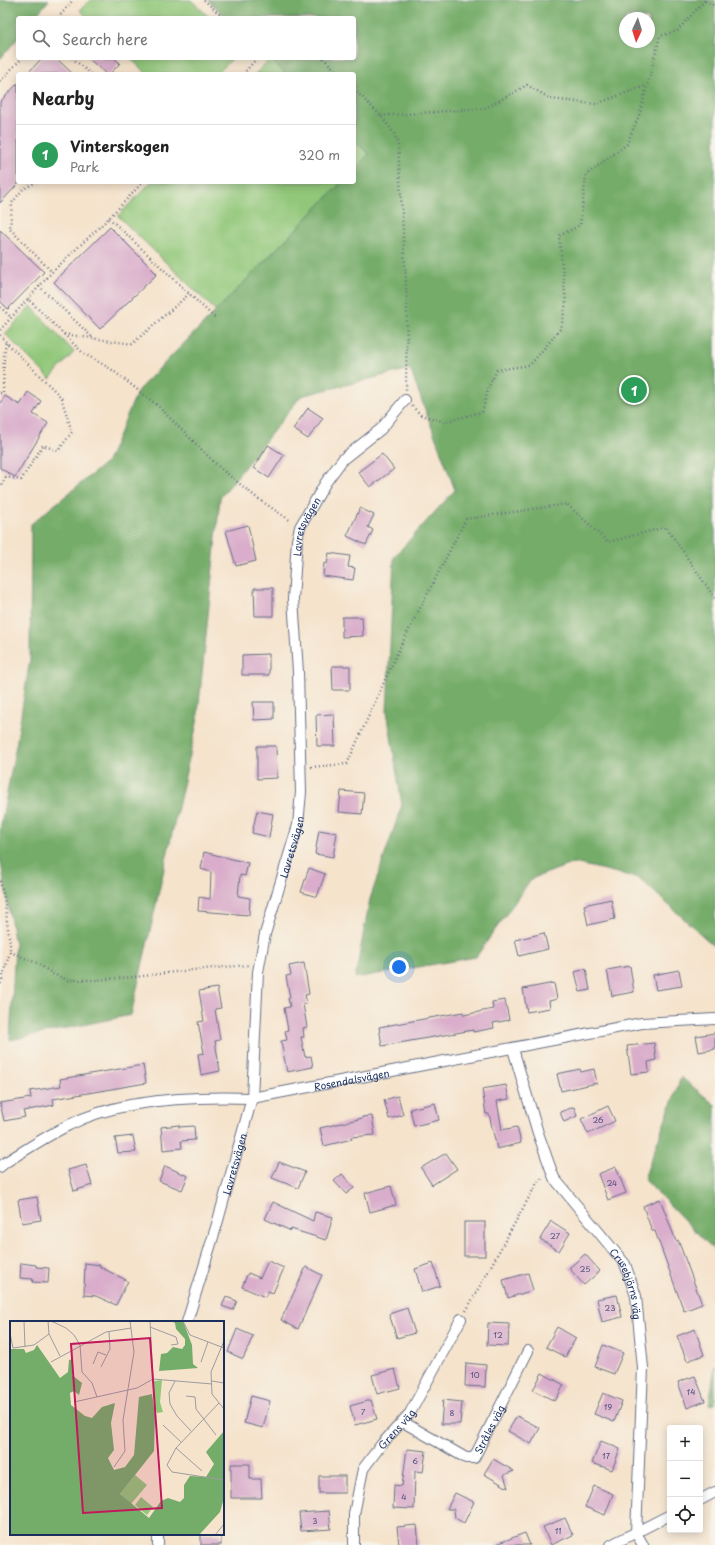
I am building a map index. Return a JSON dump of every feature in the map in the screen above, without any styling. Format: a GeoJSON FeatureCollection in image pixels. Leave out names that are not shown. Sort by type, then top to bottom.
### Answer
{"type":"FeatureCollection","features":[{"type":"Feature","properties":{"kind":"street","name":"Lavretsvägen"},"geometry":{"type":"LineString","coordinates":[[187,1321],[217,1224],[252,1098],[258,972],[265,934],[298,825],[301,792],[298,672],[293,599],[297,540],[300,527],[326,482],[343,459],[381,429],[406,400]]}},
{"type":"Feature","properties":{"kind":"street","name":"Rosendalsvägen"},"geometry":{"type":"LineString","coordinates":[[0,1168],[6,1162],[70,1124],[99,1113],[144,1102],[221,1097],[252,1098],[642,1023],[715,1018]]}},
{"type":"Feature","properties":{"kind":"street","name":"Crusebjörns väg"},"geometry":{"type":"LineString","coordinates":[[513,1048],[554,1178],[625,1264],[636,1296],[643,1368],[636,1533]]}},
{"type":"Feature","properties":{"kind":"street","name":"Grens väg"},"geometry":{"type":"LineString","coordinates":[[354,1545],[354,1514],[364,1469],[381,1445],[410,1413],[461,1319]]}},
{"type":"Feature","properties":{"kind":"street","name":"Stråles väg"},"geometry":{"type":"LineString","coordinates":[[403,1422],[466,1458],[474,1458],[528,1351]]}},
{"type":"Feature","properties":{"kind":"street"},"geometry":{"type":"LineString","coordinates":[[703,1498],[715,1492]]}},
{"type":"Feature","properties":{"kind":"street"},"geometry":{"type":"LineString","coordinates":[[611,1545],[667,1518]]}},
{"type":"Feature","properties":{"kind":"street"},"geometry":{"type":"LineString","coordinates":[[636,1533],[643,1545]]}},
{"type":"Feature","properties":{"kind":"path"},"geometry":{"type":"LineString","coordinates":[[60,16],[73,0]]}},
{"type":"Feature","properties":{"kind":"path"},"geometry":{"type":"LineString","coordinates":[[204,0],[222,16]]}},
{"type":"Feature","properties":{"kind":"path"},"geometry":{"type":"LineString","coordinates":[[356,91],[381,116],[394,133],[398,145],[408,301],[406,400],[421,415],[444,422],[482,412],[489,386],[497,370],[530,365],[561,328],[566,303],[559,236],[580,225],[586,175],[627,144],[640,113],[660,36],[677,31],[705,0],[715,6]]}},
{"type":"Feature","properties":{"kind":"path"},"geometry":{"type":"LineString","coordinates":[[0,80],[20,60]]}},
{"type":"Feature","properties":{"kind":"path"},"geometry":{"type":"LineString","coordinates":[[74,60],[89,72]]}},
{"type":"Feature","properties":{"kind":"path"},"geometry":{"type":"LineString","coordinates":[[244,72],[255,60]]}},
{"type":"Feature","properties":{"kind":"path"},"geometry":{"type":"LineString","coordinates":[[325,60],[337,72]]}},
{"type":"Feature","properties":{"kind":"path"},"geometry":{"type":"LineString","coordinates":[[381,116],[486,108],[527,85],[551,99],[596,104],[647,85]]}},
{"type":"Feature","properties":{"kind":"path"},"geometry":{"type":"LineString","coordinates":[[34,184],[23,190],[12,203],[10,229],[52,272]]}},
{"type":"Feature","properties":{"kind":"path"},"geometry":{"type":"LineString","coordinates":[[0,330],[52,272],[109,218],[141,184]]}},
{"type":"Feature","properties":{"kind":"path"},"geometry":{"type":"LineString","coordinates":[[109,218],[215,318]]}},
{"type":"Feature","properties":{"kind":"path"},"geometry":{"type":"LineString","coordinates":[[39,286],[94,339]]}},
{"type":"Feature","properties":{"kind":"path"},"geometry":{"type":"LineString","coordinates":[[64,334],[132,344],[189,294]]}},
{"type":"Feature","properties":{"kind":"path"},"geometry":{"type":"LineString","coordinates":[[28,299],[83,353],[111,369],[157,405],[219,467],[251,494],[300,527]]}},
{"type":"Feature","properties":{"kind":"path"},"geometry":{"type":"LineString","coordinates":[[0,307],[12,317]]}},
{"type":"Feature","properties":{"kind":"path"},"geometry":{"type":"LineString","coordinates":[[0,335],[61,397],[72,432],[58,451],[43,446],[21,480],[6,476],[0,487]]}},
{"type":"Feature","properties":{"kind":"path"},"geometry":{"type":"LineString","coordinates":[[0,393],[3,393],[6,342]]}},
{"type":"Feature","properties":{"kind":"path"},"geometry":{"type":"LineString","coordinates":[[300,768],[347,764],[399,648],[466,519],[567,504],[608,542],[666,527],[715,598]]}},
{"type":"Feature","properties":{"kind":"path"},"geometry":{"type":"LineString","coordinates":[[0,881],[5,903],[10,952],[0,986]]}},
{"type":"Feature","properties":{"kind":"path"},"geometry":{"type":"LineString","coordinates":[[10,952],[37,963],[53,974],[68,980],[135,977],[260,964]]}},
{"type":"Feature","properties":{"kind":"path"},"geometry":{"type":"LineString","coordinates":[[461,1319],[537,1183],[551,1170]]}},
{"type":"Feature","properties":{"kind":"green space"},"geometry":{"type":"Polygon","coordinates":[[[0,0],[49,0],[36,16],[16,16],[16,40],[0,59],[0,0]]]}},
{"type":"Feature","properties":{"kind":"green space"},"geometry":{"type":"Polygon","coordinates":[[[90,0],[191,0],[208,16],[86,16],[80,10],[90,0]]]}},
{"type":"Feature","properties":{"kind":"green space"},"geometry":{"type":"Polygon","coordinates":[[[208,0],[715,0],[715,947],[639,878],[574,863],[531,879],[476,957],[355,978],[370,899],[402,805],[387,711],[394,557],[455,490],[410,369],[301,396],[220,498],[197,723],[131,1015],[10,1040],[15,945],[0,857],[0,830],[30,659],[31,524],[107,462],[138,390],[340,184],[356,184],[356,167],[369,154],[356,142],[356,72],[284,72],[272,60],[356,60],[356,16],[225,16],[208,0]]]}},
{"type":"Feature","properties":{"kind":"green space"},"geometry":{"type":"Polygon","coordinates":[[[132,60],[231,60],[219,72],[145,72],[132,60]]]}},
{"type":"Feature","properties":{"kind":"green space"},"geometry":{"type":"Polygon","coordinates":[[[269,60],[271,60],[284,72],[257,72],[269,60]]]}},
{"type":"Feature","properties":{"kind":"green space"},"geometry":{"type":"Polygon","coordinates":[[[356,142],[369,154],[356,167],[356,142]]]}},
{"type":"Feature","properties":{"kind":"green space"},"geometry":{"type":"Polygon","coordinates":[[[149,184],[340,184],[216,311],[118,216],[149,184]]]}},
{"type":"Feature","properties":{"kind":"green space"},"geometry":{"type":"Polygon","coordinates":[[[31,306],[74,352],[50,379],[5,334],[31,306]]]}},
{"type":"Feature","properties":{"kind":"green space"},"geometry":{"type":"Polygon","coordinates":[[[681,1077],[715,1105],[715,1251],[644,1179],[681,1077]]]}},
{"type":"Feature","properties":{"kind":"green space"},"geometry":{"type":"Polygon","coordinates":[[[715,1366],[715,1404],[709,1405],[715,1366]]]}},
{"type":"Feature","properties":{"kind":"building"},"geometry":{"type":"Polygon","coordinates":[[[40,60],[58,60],[71,72],[29,72],[40,60]]]}},
{"type":"Feature","properties":{"kind":"building"},"geometry":{"type":"Polygon","coordinates":[[[90,60],[116,60],[120,63],[112,72],[104,72],[90,60]]]}},
{"type":"Feature","properties":{"kind":"building"},"geometry":{"type":"Polygon","coordinates":[[[16,85],[16,184],[18,184],[0,203],[0,102],[16,85]]]}},
{"type":"Feature","properties":{"kind":"building"},"geometry":{"type":"Polygon","coordinates":[[[110,227],[157,274],[100,329],[54,282],[110,227]]]}},
{"type":"Feature","properties":{"kind":"building"},"geometry":{"type":"Polygon","coordinates":[[[0,230],[44,272],[8,309],[0,301],[0,230]]]}},
{"type":"Feature","properties":{"kind":"building"},"geometry":{"type":"Polygon","coordinates":[[[28,392],[41,401],[33,414],[48,423],[15,477],[0,468],[0,403],[5,396],[20,405],[28,392]]]}},
{"type":"Feature","properties":{"kind":"building"},"geometry":{"type":"Polygon","coordinates":[[[308,408],[323,418],[308,439],[293,429],[308,408]]]}},
{"type":"Feature","properties":{"kind":"building"},"geometry":{"type":"Polygon","coordinates":[[[268,445],[284,455],[269,478],[254,468],[268,445]]]}},
{"type":"Feature","properties":{"kind":"building"},"geometry":{"type":"Polygon","coordinates":[[[382,454],[394,469],[370,487],[358,472],[382,454]]]}},
{"type":"Feature","properties":{"kind":"building"},"geometry":{"type":"Polygon","coordinates":[[[360,508],[374,515],[368,527],[373,530],[366,545],[347,536],[360,508]]]}},
{"type":"Feature","properties":{"kind":"building"},"geometry":{"type":"Polygon","coordinates":[[[248,525],[256,561],[236,566],[226,531],[248,525]]]}},
{"type":"Feature","properties":{"kind":"building"},"geometry":{"type":"Polygon","coordinates":[[[329,553],[350,556],[348,567],[355,568],[353,580],[323,576],[324,563],[327,564],[329,553]]]}},
{"type":"Feature","properties":{"kind":"building"},"geometry":{"type":"Polygon","coordinates":[[[254,588],[273,588],[273,616],[255,616],[254,588]]]}},
{"type":"Feature","properties":{"kind":"building"},"geometry":{"type":"Polygon","coordinates":[[[342,617],[362,617],[363,636],[342,637],[342,617]]]}},
{"type":"Feature","properties":{"kind":"building"},"geometry":{"type":"Polygon","coordinates":[[[269,654],[269,675],[242,675],[242,655],[269,654]]]}},
{"type":"Feature","properties":{"kind":"building"},"geometry":{"type":"Polygon","coordinates":[[[332,666],[350,666],[350,690],[333,690],[332,666]]]}},
{"type":"Feature","properties":{"kind":"building"},"geometry":{"type":"Polygon","coordinates":[[[253,702],[274,702],[274,719],[254,720],[253,702]]]}},
{"type":"Feature","properties":{"kind":"building"},"geometry":{"type":"Polygon","coordinates":[[[334,714],[335,746],[317,746],[316,715],[334,714]]]}},
{"type":"Feature","properties":{"kind":"building"},"geometry":{"type":"Polygon","coordinates":[[[257,746],[276,746],[277,778],[257,779],[257,746]]]}},
{"type":"Feature","properties":{"kind":"building"},"geometry":{"type":"Polygon","coordinates":[[[341,791],[364,793],[362,814],[339,812],[341,791]]]}},
{"type":"Feature","properties":{"kind":"building"},"geometry":{"type":"Polygon","coordinates":[[[257,811],[273,814],[269,837],[252,833],[257,811]]]}},
{"type":"Feature","properties":{"kind":"building"},"geometry":{"type":"Polygon","coordinates":[[[319,830],[337,833],[333,857],[315,854],[319,830]]]}},
{"type":"Feature","properties":{"kind":"building"},"geometry":{"type":"Polygon","coordinates":[[[204,852],[248,863],[245,876],[240,875],[238,896],[250,898],[249,915],[198,911],[199,897],[210,899],[211,872],[201,869],[204,852]]]}},
{"type":"Feature","properties":{"kind":"building"},"geometry":{"type":"Polygon","coordinates":[[[309,868],[325,874],[317,897],[301,892],[309,868]]]}},
{"type":"Feature","properties":{"kind":"building"},"geometry":{"type":"Polygon","coordinates":[[[611,899],[615,919],[588,925],[584,905],[611,899]]]}},
{"type":"Feature","properties":{"kind":"building"},"geometry":{"type":"Polygon","coordinates":[[[544,933],[548,949],[519,956],[515,940],[544,933]]]}},
{"type":"Feature","properties":{"kind":"building"},"geometry":{"type":"Polygon","coordinates":[[[304,963],[309,994],[305,995],[307,1004],[303,1004],[307,1027],[303,1028],[304,1037],[301,1037],[305,1057],[311,1056],[313,1067],[287,1072],[281,1041],[287,1040],[285,1031],[288,1030],[284,1008],[290,1007],[286,976],[291,975],[289,966],[304,963]]]}},
{"type":"Feature","properties":{"kind":"building"},"geometry":{"type":"Polygon","coordinates":[[[630,966],[634,992],[612,996],[607,970],[630,966]]]}},
{"type":"Feature","properties":{"kind":"building"},"geometry":{"type":"Polygon","coordinates":[[[586,969],[590,990],[580,992],[575,972],[586,969]]]}},
{"type":"Feature","properties":{"kind":"building"},"geometry":{"type":"Polygon","coordinates":[[[679,970],[682,986],[656,990],[653,975],[679,970]]]}},
{"type":"Feature","properties":{"kind":"building"},"geometry":{"type":"Polygon","coordinates":[[[554,983],[557,999],[549,1001],[550,1008],[527,1012],[523,989],[554,983]]]}},
{"type":"Feature","properties":{"kind":"building"},"geometry":{"type":"Polygon","coordinates":[[[217,988],[221,1008],[215,1009],[220,1040],[215,1041],[220,1071],[201,1075],[198,1054],[204,1053],[198,1022],[204,1021],[199,991],[217,988]]]}},
{"type":"Feature","properties":{"kind":"building"},"geometry":{"type":"Polygon","coordinates":[[[505,1000],[509,1020],[493,1023],[494,1028],[473,1032],[473,1030],[382,1046],[379,1027],[463,1012],[464,1015],[493,1009],[492,1002],[505,1000]]]}},
{"type":"Feature","properties":{"kind":"building"},"geometry":{"type":"Polygon","coordinates":[[[715,1033],[715,1049],[699,1052],[696,1036],[715,1033]]]}},
{"type":"Feature","properties":{"kind":"building"},"geometry":{"type":"Polygon","coordinates":[[[654,1043],[656,1060],[648,1062],[649,1072],[631,1074],[627,1046],[654,1043]]]}},
{"type":"Feature","properties":{"kind":"building"},"geometry":{"type":"Polygon","coordinates":[[[143,1065],[146,1083],[53,1099],[54,1105],[23,1111],[25,1117],[4,1121],[0,1103],[31,1098],[30,1091],[61,1086],[60,1079],[143,1065]]]}},
{"type":"Feature","properties":{"kind":"building"},"geometry":{"type":"Polygon","coordinates":[[[580,1069],[581,1072],[594,1069],[597,1083],[561,1091],[557,1074],[580,1069]]]}},
{"type":"Feature","properties":{"kind":"building"},"geometry":{"type":"Polygon","coordinates":[[[506,1085],[509,1099],[497,1101],[502,1130],[517,1127],[521,1143],[497,1149],[489,1114],[486,1114],[482,1089],[506,1085]]]}},
{"type":"Feature","properties":{"kind":"building"},"geometry":{"type":"Polygon","coordinates":[[[398,1096],[403,1115],[389,1119],[384,1100],[398,1096]]]}},
{"type":"Feature","properties":{"kind":"building"},"geometry":{"type":"Polygon","coordinates":[[[435,1103],[439,1120],[414,1126],[410,1109],[435,1103]]]}},
{"type":"Feature","properties":{"kind":"building"},"geometry":{"type":"Polygon","coordinates":[[[608,1106],[615,1121],[588,1134],[581,1119],[608,1106]]]}},
{"type":"Feature","properties":{"kind":"building"},"geometry":{"type":"Polygon","coordinates":[[[574,1107],[577,1116],[564,1122],[560,1112],[574,1107]]]}},
{"type":"Feature","properties":{"kind":"building"},"geometry":{"type":"Polygon","coordinates":[[[372,1116],[375,1135],[351,1137],[352,1139],[324,1146],[320,1128],[363,1118],[362,1117],[372,1116]]]}},
{"type":"Feature","properties":{"kind":"building"},"geometry":{"type":"Polygon","coordinates":[[[179,1125],[179,1127],[194,1126],[195,1140],[181,1141],[182,1148],[163,1150],[161,1127],[179,1125]]]}},
{"type":"Feature","properties":{"kind":"building"},"geometry":{"type":"Polygon","coordinates":[[[133,1136],[136,1152],[118,1153],[115,1138],[133,1136]]]}},
{"type":"Feature","properties":{"kind":"building"},"geometry":{"type":"Polygon","coordinates":[[[446,1153],[457,1169],[432,1185],[421,1168],[446,1153]]]}},
{"type":"Feature","properties":{"kind":"building"},"geometry":{"type":"Polygon","coordinates":[[[279,1162],[305,1172],[298,1188],[272,1178],[279,1162]]]}},
{"type":"Feature","properties":{"kind":"building"},"geometry":{"type":"Polygon","coordinates":[[[86,1165],[92,1185],[74,1191],[68,1170],[86,1165]]]}},
{"type":"Feature","properties":{"kind":"building"},"geometry":{"type":"Polygon","coordinates":[[[165,1166],[188,1176],[182,1190],[159,1181],[165,1166]]]}},
{"type":"Feature","properties":{"kind":"building"},"geometry":{"type":"Polygon","coordinates":[[[616,1167],[626,1193],[608,1200],[598,1174],[616,1167]]]}},
{"type":"Feature","properties":{"kind":"building"},"geometry":{"type":"Polygon","coordinates":[[[342,1174],[354,1188],[346,1194],[334,1181],[342,1174]]]}},
{"type":"Feature","properties":{"kind":"building"},"geometry":{"type":"Polygon","coordinates":[[[391,1186],[396,1205],[370,1212],[365,1193],[391,1186]]]}},
{"type":"Feature","properties":{"kind":"building"},"geometry":{"type":"Polygon","coordinates":[[[37,1197],[41,1220],[22,1223],[18,1200],[37,1197]]]}},
{"type":"Feature","properties":{"kind":"building"},"geometry":{"type":"Polygon","coordinates":[[[660,1199],[676,1241],[678,1240],[702,1304],[684,1311],[655,1231],[652,1231],[643,1206],[660,1199]]]}},
{"type":"Feature","properties":{"kind":"building"},"geometry":{"type":"Polygon","coordinates":[[[273,1202],[313,1221],[315,1212],[333,1217],[326,1240],[291,1229],[291,1231],[265,1219],[273,1202]]]}},
{"type":"Feature","properties":{"kind":"building"},"geometry":{"type":"Polygon","coordinates":[[[551,1221],[570,1233],[559,1251],[540,1239],[551,1221]]]}},
{"type":"Feature","properties":{"kind":"building"},"geometry":{"type":"Polygon","coordinates":[[[464,1222],[485,1222],[485,1256],[464,1256],[464,1222]]]}},
{"type":"Feature","properties":{"kind":"building"},"geometry":{"type":"Polygon","coordinates":[[[585,1254],[600,1271],[584,1285],[569,1268],[585,1254]]]}},
{"type":"Feature","properties":{"kind":"building"},"geometry":{"type":"Polygon","coordinates":[[[268,1261],[284,1268],[273,1293],[268,1291],[265,1297],[242,1287],[248,1273],[260,1278],[268,1261]]]}},
{"type":"Feature","properties":{"kind":"building"},"geometry":{"type":"Polygon","coordinates":[[[21,1263],[36,1265],[36,1267],[49,1268],[48,1283],[32,1282],[33,1279],[20,1278],[21,1263]]]}},
{"type":"Feature","properties":{"kind":"building"},"geometry":{"type":"Polygon","coordinates":[[[85,1263],[100,1265],[100,1267],[128,1281],[116,1305],[96,1296],[84,1295],[85,1263]]]}},
{"type":"Feature","properties":{"kind":"building"},"geometry":{"type":"Polygon","coordinates":[[[433,1263],[440,1286],[422,1292],[415,1269],[433,1263]]]}},
{"type":"Feature","properties":{"kind":"building"},"geometry":{"type":"Polygon","coordinates":[[[306,1267],[322,1275],[298,1329],[281,1320],[306,1267]]]}},
{"type":"Feature","properties":{"kind":"building"},"geometry":{"type":"Polygon","coordinates":[[[528,1273],[533,1290],[508,1298],[503,1280],[528,1273]]]}},
{"type":"Feature","properties":{"kind":"building"},"geometry":{"type":"Polygon","coordinates":[[[617,1295],[622,1317],[602,1322],[597,1299],[617,1295]]]}},
{"type":"Feature","properties":{"kind":"building"},"geometry":{"type":"Polygon","coordinates":[[[226,1297],[237,1301],[233,1310],[222,1306],[226,1297]]]}},
{"type":"Feature","properties":{"kind":"building"},"geometry":{"type":"Polygon","coordinates":[[[407,1308],[415,1333],[397,1338],[389,1314],[407,1308]]]}},
{"type":"Feature","properties":{"kind":"building"},"geometry":{"type":"Polygon","coordinates":[[[488,1323],[509,1324],[508,1346],[487,1345],[488,1323]]]}},
{"type":"Feature","properties":{"kind":"building"},"geometry":{"type":"Polygon","coordinates":[[[557,1327],[576,1338],[565,1357],[546,1347],[557,1327]]]}},
{"type":"Feature","properties":{"kind":"building"},"geometry":{"type":"Polygon","coordinates":[[[237,1329],[253,1336],[243,1359],[228,1352],[237,1329]]]}},
{"type":"Feature","properties":{"kind":"building"},"geometry":{"type":"Polygon","coordinates":[[[695,1329],[704,1355],[687,1361],[677,1336],[695,1329]]]}},
{"type":"Feature","properties":{"kind":"building"},"geometry":{"type":"Polygon","coordinates":[[[603,1345],[623,1353],[614,1374],[595,1367],[603,1345]]]}},
{"type":"Feature","properties":{"kind":"building"},"geometry":{"type":"Polygon","coordinates":[[[466,1363],[486,1365],[485,1387],[465,1386],[466,1363]]]}},
{"type":"Feature","properties":{"kind":"building"},"geometry":{"type":"Polygon","coordinates":[[[395,1369],[400,1388],[377,1394],[372,1375],[395,1369]]]}},
{"type":"Feature","properties":{"kind":"building"},"geometry":{"type":"Polygon","coordinates":[[[542,1373],[564,1385],[555,1401],[533,1390],[542,1373]]]}},
{"type":"Feature","properties":{"kind":"building"},"geometry":{"type":"Polygon","coordinates":[[[695,1376],[705,1401],[687,1408],[678,1382],[695,1376]]]}},
{"type":"Feature","properties":{"kind":"building"},"geometry":{"type":"Polygon","coordinates":[[[603,1393],[622,1401],[614,1422],[594,1414],[603,1393]]]}},
{"type":"Feature","properties":{"kind":"building"},"geometry":{"type":"Polygon","coordinates":[[[251,1396],[270,1401],[263,1428],[244,1423],[251,1396]]]}},
{"type":"Feature","properties":{"kind":"building"},"geometry":{"type":"Polygon","coordinates":[[[371,1400],[377,1419],[355,1425],[350,1406],[371,1400]]]}},
{"type":"Feature","properties":{"kind":"building"},"geometry":{"type":"Polygon","coordinates":[[[443,1400],[462,1402],[460,1424],[441,1424],[443,1400]]]}},
{"type":"Feature","properties":{"kind":"building"},"geometry":{"type":"Polygon","coordinates":[[[517,1416],[540,1428],[531,1444],[508,1431],[517,1416]]]}},
{"type":"Feature","properties":{"kind":"building"},"geometry":{"type":"Polygon","coordinates":[[[601,1441],[620,1449],[612,1470],[592,1463],[601,1441]]]}},
{"type":"Feature","properties":{"kind":"building"},"geometry":{"type":"Polygon","coordinates":[[[407,1449],[426,1451],[423,1472],[415,1471],[414,1509],[393,1508],[394,1485],[402,1486],[407,1449]]]}},
{"type":"Feature","properties":{"kind":"building"},"geometry":{"type":"Polygon","coordinates":[[[493,1459],[514,1471],[504,1475],[508,1488],[484,1474],[493,1459]]]}},
{"type":"Feature","properties":{"kind":"building"},"geometry":{"type":"Polygon","coordinates":[[[231,1464],[250,1464],[250,1479],[261,1479],[262,1498],[231,1498],[231,1464]]]}},
{"type":"Feature","properties":{"kind":"building"},"geometry":{"type":"Polygon","coordinates":[[[319,1476],[345,1476],[345,1493],[319,1493],[319,1476]]]}},
{"type":"Feature","properties":{"kind":"building"},"geometry":{"type":"Polygon","coordinates":[[[594,1486],[613,1494],[605,1515],[585,1507],[594,1486]]]}},
{"type":"Feature","properties":{"kind":"building"},"geometry":{"type":"Polygon","coordinates":[[[455,1493],[474,1502],[464,1523],[455,1518],[454,1509],[447,1509],[455,1493]]]}},
{"type":"Feature","properties":{"kind":"building"},"geometry":{"type":"Polygon","coordinates":[[[329,1511],[331,1529],[301,1531],[299,1513],[329,1511]]]}},
{"type":"Feature","properties":{"kind":"building"},"geometry":{"type":"Polygon","coordinates":[[[565,1518],[573,1535],[551,1545],[543,1527],[565,1518]]]}},
{"type":"Feature","properties":{"kind":"building"},"geometry":{"type":"Polygon","coordinates":[[[417,1525],[419,1545],[399,1545],[397,1527],[417,1525]]]}},
{"type":"Feature","properties":{"kind":"building"},"geometry":{"type":"Polygon","coordinates":[[[525,1533],[530,1545],[496,1544],[525,1533]]]}},
{"type":"Feature","properties":{"kind":"building"},"geometry":{"type":"Polygon","coordinates":[[[201,1535],[221,1535],[221,1545],[201,1545],[201,1535]]]}},
{"type":"Feature","properties":{"kind":"place","name":"Vinterskogen"},"geometry":{"type":"Point","coordinates":[634,390]}}]}
